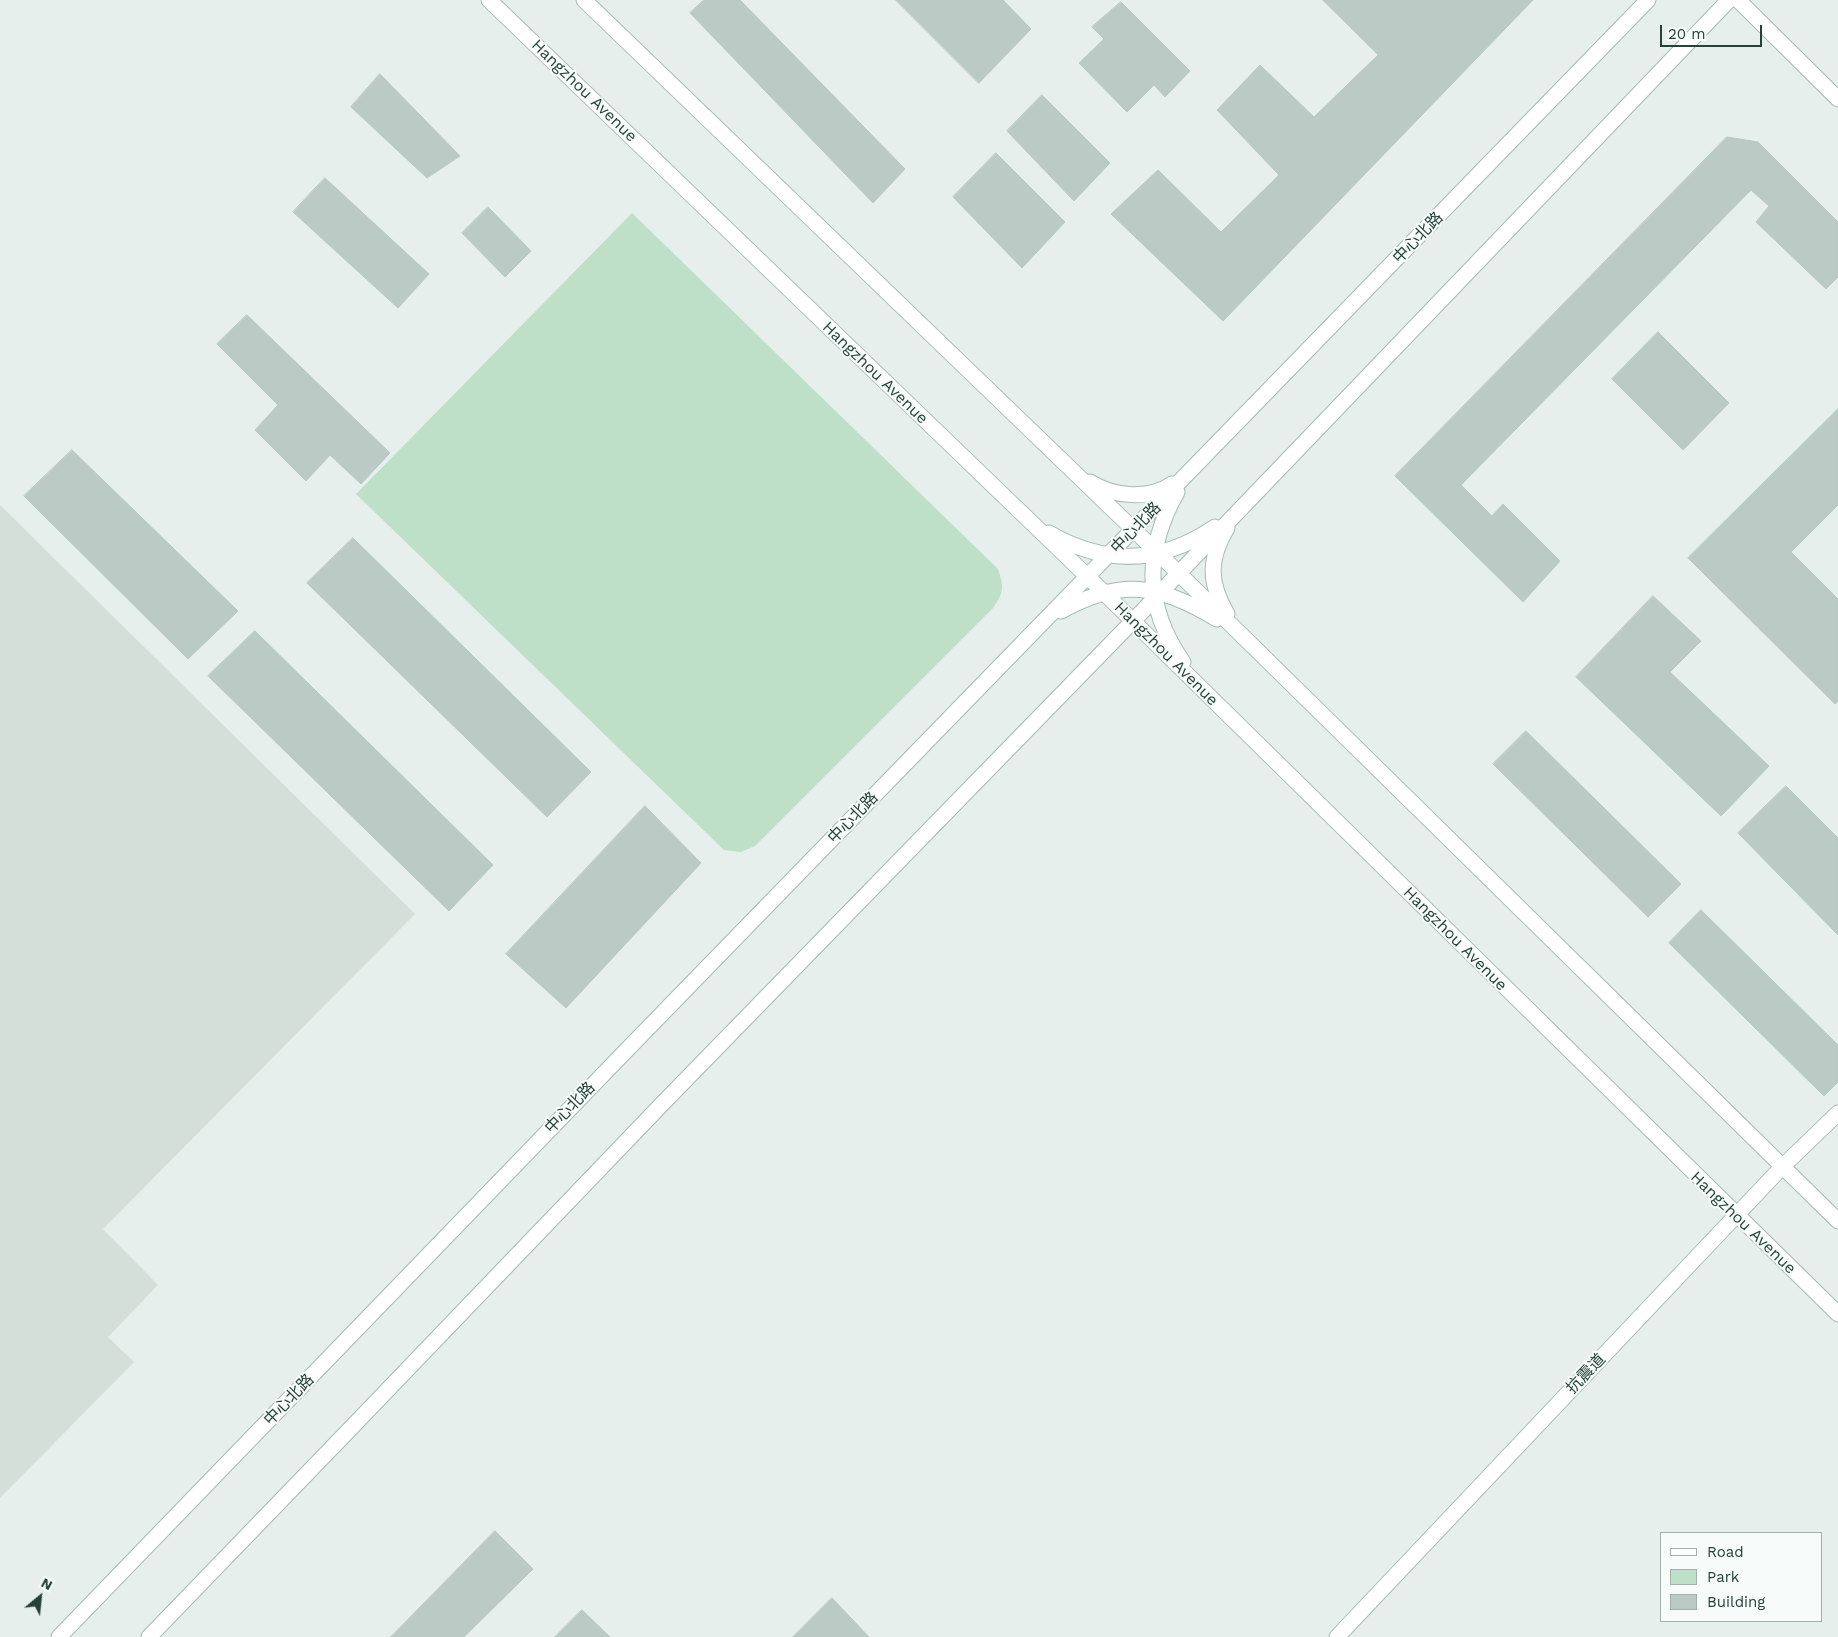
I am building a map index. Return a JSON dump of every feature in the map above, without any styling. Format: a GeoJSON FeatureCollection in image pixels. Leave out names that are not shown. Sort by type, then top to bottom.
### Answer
{"type":"FeatureCollection","features":[{"type":"Feature","properties":{"kind":"main road","name":"Hangzhou Avenue"},"geometry":{"type":"LineString","coordinates":[[489,0],[1088,577],[1736,1216],[1838,1314]]}},
{"type":"Feature","properties":{"kind":"main road"},"geometry":{"type":"LineString","coordinates":[[584,0],[1134,530],[1838,1221]]}},
{"type":"Feature","properties":{"kind":"main road","name":"中心北路"},"geometry":{"type":"LineString","coordinates":[[59,1637],[1648,0]]}},
{"type":"Feature","properties":{"kind":"main road"},"geometry":{"type":"LineString","coordinates":[[148,1637],[352,1428],[657,1109],[1133,622],[1156,594],[1729,0]]}},
{"type":"Feature","properties":{"kind":"main road"},"geometry":{"type":"LineString","coordinates":[[1738,0],[1838,99]]}},
{"type":"Feature","properties":{"kind":"main road"},"geometry":{"type":"LineString","coordinates":[[1075,473],[1093,484],[1108,490],[1123,494],[1139,494],[1155,492],[1190,472]]}},
{"type":"Feature","properties":{"kind":"main road"},"geometry":{"type":"LineString","coordinates":[[1190,472],[1167,512],[1152,570],[1159,618],[1166,636],[1201,688]]}},
{"type":"Feature","properties":{"kind":"main road"},"geometry":{"type":"LineString","coordinates":[[1027,519],[1081,549],[1109,556],[1140,557],[1186,544],[1201,536],[1238,510]]}},
{"type":"Feature","properties":{"kind":"main road"},"geometry":{"type":"LineString","coordinates":[[1238,510],[1219,544],[1214,557],[1213,574],[1216,592],[1221,603],[1243,637]]}},
{"type":"Feature","properties":{"kind":"main road"},"geometry":{"type":"LineString","coordinates":[[1043,624],[1073,605],[1103,592],[1130,588],[1156,594],[1200,609],[1243,637]]}},
{"type":"Feature","properties":{"kind":"main road","name":"抗震道"},"geometry":{"type":"LineString","coordinates":[[1336,1637],[1782,1167],[1838,1113]]}},
{"type":"Feature","properties":{"kind":"shaded area"},"geometry":{"type":"Polygon","coordinates":[[[0,505],[415,914],[103,1229],[158,1285],[108,1337],[134,1362],[0,1498],[0,505]]]}},
{"type":"Feature","properties":{"kind":"green space"},"geometry":{"type":"Polygon","coordinates":[[[632,213],[998,569],[1001,580],[1001,593],[993,608],[755,846],[741,852],[724,850],[356,494],[632,213]]]}},
{"type":"Feature","properties":{"kind":"building"},"geometry":{"type":"Polygon","coordinates":[[[704,0],[740,0],[905,169],[873,203],[690,13],[704,0]]]}},
{"type":"Feature","properties":{"kind":"building"},"geometry":{"type":"Polygon","coordinates":[[[896,0],[1003,0],[1031,29],[979,83],[896,0]]]}},
{"type":"Feature","properties":{"kind":"building"},"geometry":{"type":"Polygon","coordinates":[[[1323,0],[1533,0],[1223,321],[1111,214],[1158,170],[1221,232],[1279,175],[1217,110],[1260,65],[1314,117],[1378,55],[1323,0]]]}},
{"type":"Feature","properties":{"kind":"building"},"geometry":{"type":"Polygon","coordinates":[[[1121,2],[1190,71],[1165,97],[1154,85],[1127,112],[1079,63],[1104,39],[1092,27],[1121,2]]]}},
{"type":"Feature","properties":{"kind":"building"},"geometry":{"type":"Polygon","coordinates":[[[380,74],[460,156],[427,178],[351,107],[380,74]]]}},
{"type":"Feature","properties":{"kind":"building"},"geometry":{"type":"Polygon","coordinates":[[[1042,95],[1110,163],[1074,201],[1007,131],[1042,95]]]}},
{"type":"Feature","properties":{"kind":"building"},"geometry":{"type":"Polygon","coordinates":[[[1727,137],[1758,142],[1838,222],[1838,277],[1826,289],[1756,222],[1769,206],[1751,190],[1461,485],[1492,516],[1503,504],[1560,561],[1523,602],[1395,476],[1727,137]]]}},
{"type":"Feature","properties":{"kind":"building"},"geometry":{"type":"Polygon","coordinates":[[[996,153],[1065,222],[1022,268],[953,197],[996,153]]]}},
{"type":"Feature","properties":{"kind":"building"},"geometry":{"type":"Polygon","coordinates":[[[325,178],[429,274],[398,308],[293,212],[325,178]]]}},
{"type":"Feature","properties":{"kind":"building"},"geometry":{"type":"Polygon","coordinates":[[[488,207],[531,251],[505,277],[462,233],[488,207]]]}},
{"type":"Feature","properties":{"kind":"building"},"geometry":{"type":"Polygon","coordinates":[[[247,315],[390,453],[361,484],[330,455],[306,481],[255,430],[278,405],[217,344],[247,315]]]}},
{"type":"Feature","properties":{"kind":"building"},"geometry":{"type":"Polygon","coordinates":[[[1658,332],[1729,403],[1683,450],[1612,379],[1658,332]]]}},
{"type":"Feature","properties":{"kind":"building"},"geometry":{"type":"Polygon","coordinates":[[[1838,409],[1838,505],[1791,552],[1838,599],[1838,701],[1835,704],[1688,558],[1838,409]]]}},
{"type":"Feature","properties":{"kind":"building"},"geometry":{"type":"Polygon","coordinates":[[[72,450],[238,611],[188,659],[24,496],[72,450]]]}},
{"type":"Feature","properties":{"kind":"building"},"geometry":{"type":"Polygon","coordinates":[[[353,538],[591,772],[547,817],[307,583],[353,538]]]}},
{"type":"Feature","properties":{"kind":"building"},"geometry":{"type":"Polygon","coordinates":[[[1653,596],[1701,641],[1670,672],[1769,766],[1721,816],[1576,677],[1653,596]]]}},
{"type":"Feature","properties":{"kind":"building"},"geometry":{"type":"Polygon","coordinates":[[[255,631],[493,865],[449,911],[208,676],[255,631]]]}},
{"type":"Feature","properties":{"kind":"building"},"geometry":{"type":"Polygon","coordinates":[[[1526,731],[1681,884],[1648,917],[1493,764],[1526,731]]]}},
{"type":"Feature","properties":{"kind":"building"},"geometry":{"type":"Polygon","coordinates":[[[1786,786],[1838,838],[1838,935],[1738,833],[1786,786]]]}},
{"type":"Feature","properties":{"kind":"building"},"geometry":{"type":"Polygon","coordinates":[[[645,806],[701,863],[566,1008],[506,954],[645,806]]]}},
{"type":"Feature","properties":{"kind":"building"},"geometry":{"type":"Polygon","coordinates":[[[1701,910],[1838,1045],[1838,1082],[1824,1096],[1669,943],[1701,910]]]}},
{"type":"Feature","properties":{"kind":"building"},"geometry":{"type":"Polygon","coordinates":[[[495,1531],[533,1569],[464,1637],[391,1637],[495,1531]]]}},
{"type":"Feature","properties":{"kind":"building"},"geometry":{"type":"Polygon","coordinates":[[[832,1598],[869,1637],[793,1637],[832,1598]]]}},
{"type":"Feature","properties":{"kind":"building"},"geometry":{"type":"Polygon","coordinates":[[[582,1610],[610,1637],[555,1637],[582,1610]]]}}]}
